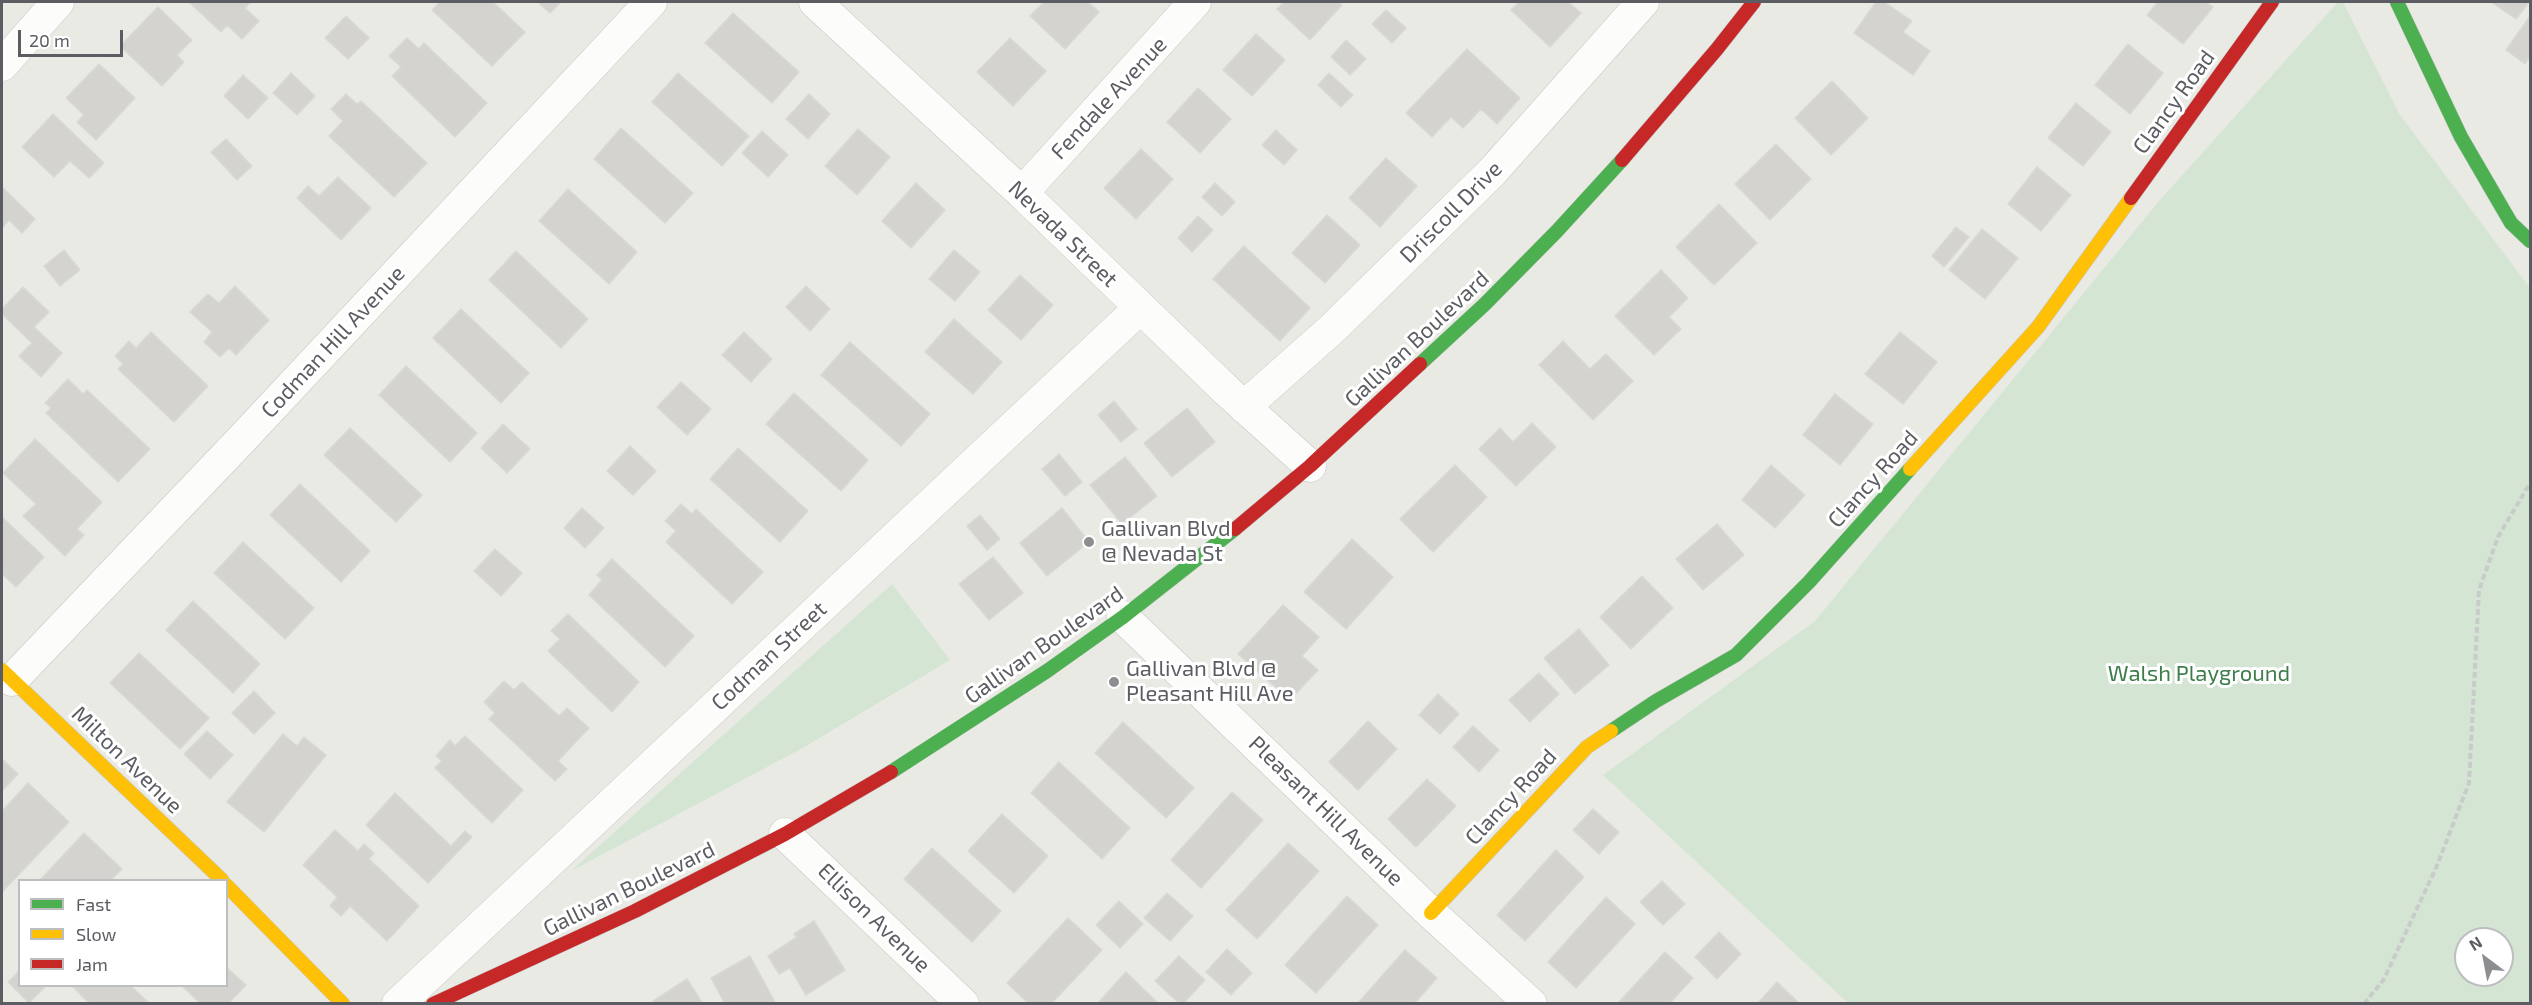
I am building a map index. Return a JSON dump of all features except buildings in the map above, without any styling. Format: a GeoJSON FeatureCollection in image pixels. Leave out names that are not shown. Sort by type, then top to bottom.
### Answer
{"type":"FeatureCollection","features":[{"type":"Feature","properties":{"kind":"main road","name":"Gallivan Boulevard"},"geometry":{"type":"LineString","coordinates":[[433,1004],[626,915],[785,834],[921,754],[1047,671],[1123,617],[1228,535],[1310,466],[1440,348],[1549,239],[1644,134],[1754,2]]}},
{"type":"Feature","properties":{"kind":"main road","name":"Clancy Road"},"geometry":{"type":"LineString","coordinates":[[1431,913],[1587,747],[1656,701],[1736,655],[1809,582],[2038,327],[2272,2]]}},
{"type":"Feature","properties":{"kind":"main road"},"geometry":{"type":"LineString","coordinates":[[2402,5],[2461,137],[2511,223],[2530,241]]}},
{"type":"Feature","properties":{"kind":"main road","name":"Milton Avenue"},"geometry":{"type":"LineString","coordinates":[[7,675],[221,879]]}},
{"type":"Feature","properties":{"kind":"main road"},"geometry":{"type":"LineString","coordinates":[[228,887],[343,1004]]}},
{"type":"Feature","properties":{"kind":"street"},"geometry":{"type":"LineString","coordinates":[[2,65],[58,2]]}},
{"type":"Feature","properties":{"kind":"street","name":"Codman Hill Avenue"},"geometry":{"type":"LineString","coordinates":[[7,675],[241,441],[651,2]]}},
{"type":"Feature","properties":{"kind":"street","name":"Nevada Street"},"geometry":{"type":"LineString","coordinates":[[815,2],[1022,193],[1244,407],[1310,466]]}},
{"type":"Feature","properties":{"kind":"street","name":"Fendale Avenue"},"geometry":{"type":"LineString","coordinates":[[1022,193],[1195,2]]}},
{"type":"Feature","properties":{"kind":"street","name":"Driscoll Drive"},"geometry":{"type":"LineString","coordinates":[[1244,407],[1332,329],[1493,171],[1643,2]]}},
{"type":"Feature","properties":{"kind":"street","name":"Codman Street"},"geometry":{"type":"LineString","coordinates":[[399,1004],[1140,308]]}},
{"type":"Feature","properties":{"kind":"street","name":"Pleasant Hill Avenue"},"geometry":{"type":"LineString","coordinates":[[1123,617],[1431,913],[1531,1004]]}},
{"type":"Feature","properties":{"kind":"street","name":"Ellison Avenue"},"geometry":{"type":"LineString","coordinates":[[785,834],[963,1004]]}},
{"type":"Feature","properties":{"kind":"path"},"geometry":{"type":"LineString","coordinates":[[2364,1004],[2384,979],[2436,868],[2469,783],[2479,590],[2498,537],[2530,483]]}},
{"type":"Feature","properties":{"kind":"green space","name":"Walsh Playground"},"geometry":{"type":"Polygon","coordinates":[[[2338,2],[2343,2],[2400,115],[2530,288],[2530,1003],[1848,1003],[1603,775],[1815,621],[2159,201],[2338,2]]]}},
{"type":"Feature","properties":{"kind":"green space"},"geometry":{"type":"Polygon","coordinates":[[[892,584],[950,660],[801,749],[571,871],[892,584]]]}},
{"type":"Feature","properties":{"kind":"traffic: fast"},"geometry":{"type":"LineString","coordinates":[[2397,2],[2461,137],[2511,223],[2530,241]]}},
{"type":"Feature","properties":{"kind":"traffic: fast"},"geometry":{"type":"LineString","coordinates":[[1420,364],[1485,304],[1557,231],[1622,160]]}},
{"type":"Feature","properties":{"kind":"traffic: fast"},"geometry":{"type":"LineString","coordinates":[[1611,731],[1656,701],[1736,655],[1809,582],[1910,469]]}},
{"type":"Feature","properties":{"kind":"traffic: fast"},"geometry":{"type":"LineString","coordinates":[[891,772],[1047,671],[1123,617],[1235,529]]}},
{"type":"Feature","properties":{"kind":"traffic: slow"},"geometry":{"type":"LineString","coordinates":[[1910,469],[2038,327],[2131,198]]}},
{"type":"Feature","properties":{"kind":"traffic: slow"},"geometry":{"type":"LineString","coordinates":[[2,670],[221,879]]}},
{"type":"Feature","properties":{"kind":"traffic: slow"},"geometry":{"type":"LineString","coordinates":[[1431,913],[1587,747],[1611,731]]}},
{"type":"Feature","properties":{"kind":"traffic: slow"},"geometry":{"type":"LineString","coordinates":[[228,887],[343,1004]]}},
{"type":"Feature","properties":{"kind":"traffic: jam"},"geometry":{"type":"LineString","coordinates":[[1622,160],[1754,2]]}},
{"type":"Feature","properties":{"kind":"traffic: jam"},"geometry":{"type":"LineString","coordinates":[[2131,198],[2272,2]]}},
{"type":"Feature","properties":{"kind":"traffic: jam"},"geometry":{"type":"LineString","coordinates":[[1235,529],[1310,466],[1420,364]]}},
{"type":"Feature","properties":{"kind":"traffic: jam"},"geometry":{"type":"LineString","coordinates":[[433,1004],[635,911],[785,834],[891,772]]}},
{"type":"Feature","properties":{"kind":"place","name":"Gallivan Blvd @ Nevada St"},"geometry":{"type":"Point","coordinates":[1089,542]}},
{"type":"Feature","properties":{"kind":"place","name":"Gallivan Blvd @ Pleasant Hill Ave"},"geometry":{"type":"Point","coordinates":[1114,682]}}]}
